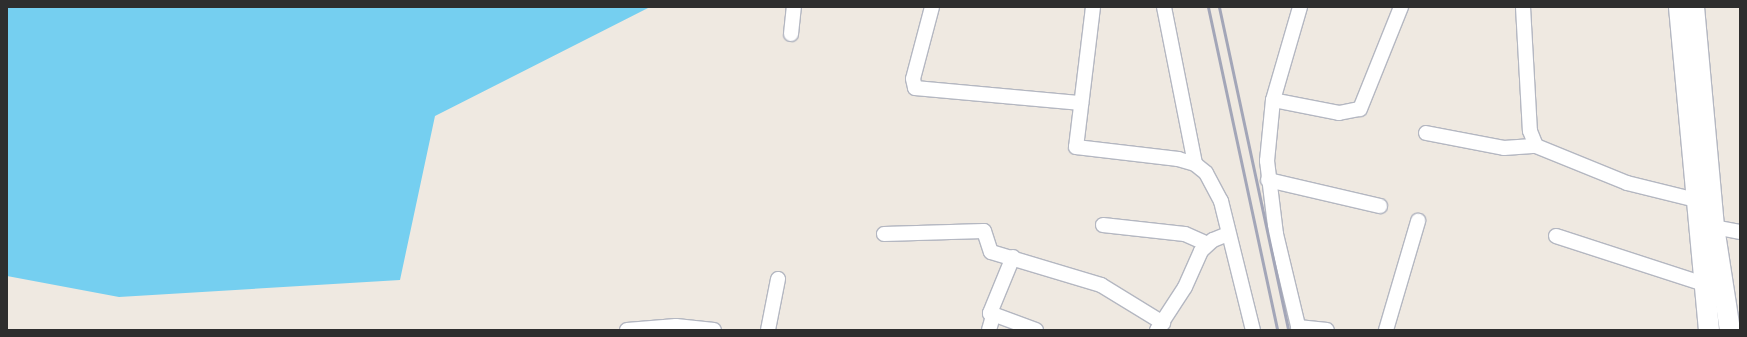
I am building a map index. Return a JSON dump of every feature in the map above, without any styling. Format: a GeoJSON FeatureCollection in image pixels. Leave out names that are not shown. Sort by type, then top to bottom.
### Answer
{"type":"FeatureCollection","features":[{"type":"Feature","properties":{"kind":"main road"},"geometry":{"type":"LineString","coordinates":[[1679,7],[1709,330]]}},
{"type":"Feature","properties":{"kind":"main road"},"geometry":{"type":"LineString","coordinates":[[1694,7],[1714,227],[1730,330]]}},
{"type":"Feature","properties":{"kind":"street"},"geometry":{"type":"LineString","coordinates":[[791,34],[794,7]]}},
{"type":"Feature","properties":{"kind":"street"},"geometry":{"type":"LineString","coordinates":[[932,7],[913,79],[915,88],[1081,103]]}},
{"type":"Feature","properties":{"kind":"street"},"geometry":{"type":"LineString","coordinates":[[1093,7],[1075,142],[1078,148],[1178,158],[1196,164],[1214,184],[1253,330]]}},
{"type":"Feature","properties":{"kind":"street"},"geometry":{"type":"LineString","coordinates":[[1164,7],[1196,164]]}},
{"type":"Feature","properties":{"kind":"street"},"geometry":{"type":"LineString","coordinates":[[1300,7],[1273,100],[1268,180],[1276,234],[1299,328],[1327,330]]}},
{"type":"Feature","properties":{"kind":"street"},"geometry":{"type":"LineString","coordinates":[[1273,100],[1339,113],[1360,109],[1401,7]]}},
{"type":"Feature","properties":{"kind":"street"},"geometry":{"type":"LineString","coordinates":[[1523,7],[1530,131],[1536,146]]}},
{"type":"Feature","properties":{"kind":"street"},"geometry":{"type":"LineString","coordinates":[[1426,133],[1504,148],[1536,146],[1627,183],[1696,200]]}},
{"type":"Feature","properties":{"kind":"street"},"geometry":{"type":"LineString","coordinates":[[1268,180],[1380,206]]}},
{"type":"Feature","properties":{"kind":"street"},"geometry":{"type":"LineString","coordinates":[[1386,330],[1418,221]]}},
{"type":"Feature","properties":{"kind":"street"},"geometry":{"type":"LineString","coordinates":[[1103,226],[1186,234],[1207,244]]}},
{"type":"Feature","properties":{"kind":"street"},"geometry":{"type":"LineString","coordinates":[[1714,227],[1740,232]]}},
{"type":"Feature","properties":{"kind":"street"},"geometry":{"type":"LineString","coordinates":[[884,234],[984,232],[990,251],[1101,285],[1160,326],[1207,244],[1228,234]]}},
{"type":"Feature","properties":{"kind":"street"},"geometry":{"type":"LineString","coordinates":[[1556,236],[1704,284]]}},
{"type":"Feature","properties":{"kind":"street"},"geometry":{"type":"LineString","coordinates":[[1013,257],[990,310],[993,316],[1036,330]]}},
{"type":"Feature","properties":{"kind":"street"},"geometry":{"type":"LineString","coordinates":[[768,330],[778,280]]}},
{"type":"Feature","properties":{"kind":"street"},"geometry":{"type":"LineString","coordinates":[[988,330],[993,316]]}},
{"type":"Feature","properties":{"kind":"street"},"geometry":{"type":"LineString","coordinates":[[627,330],[676,326],[714,330]]}},
{"type":"Feature","properties":{"kind":"water"},"geometry":{"type":"Polygon","coordinates":[[[7,7],[650,7],[435,116],[400,280],[119,297],[7,276],[7,7]]]}},
{"type":"Feature","properties":{"kind":"railway"},"geometry":{"type":"LineString","coordinates":[[1208,7],[1277,330]]}},
{"type":"Feature","properties":{"kind":"railway"},"geometry":{"type":"LineString","coordinates":[[1219,7],[1288,330]]}}]}
